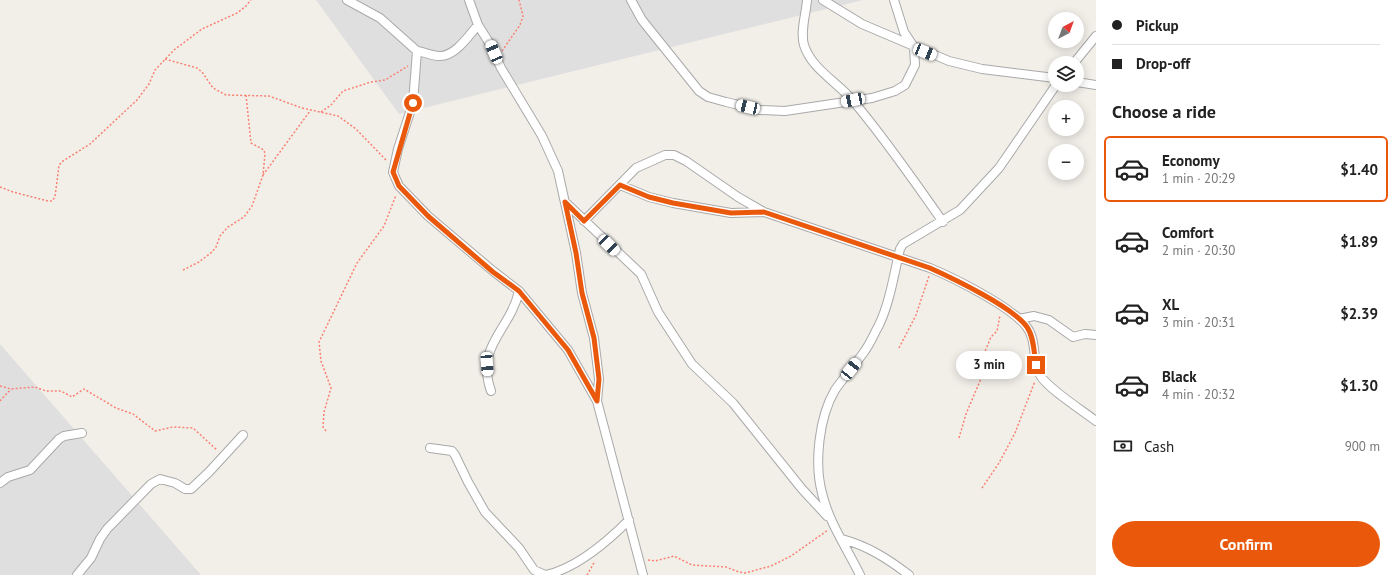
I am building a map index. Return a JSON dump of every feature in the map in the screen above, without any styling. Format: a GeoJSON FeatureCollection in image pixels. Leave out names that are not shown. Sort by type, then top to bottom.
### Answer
{"type":"FeatureCollection","features":[{"type":"Feature","properties":{"kind":"street"},"geometry":{"type":"LineString","coordinates":[[347,0],[380,18],[417,51],[439,56],[446,55],[461,44],[478,25]]}},
{"type":"Feature","properties":{"kind":"street"},"geometry":{"type":"LineString","coordinates":[[469,0],[478,25],[490,44],[507,79],[542,136],[558,171],[576,253],[582,293],[594,338],[599,379],[597,401]]}},
{"type":"Feature","properties":{"kind":"street"},"geometry":{"type":"LineString","coordinates":[[631,0],[642,20],[699,91],[708,97],[760,110],[785,111],[872,98],[895,91],[905,85],[912,74],[915,65],[914,47],[904,32],[894,0]]}},
{"type":"Feature","properties":{"kind":"street"},"geometry":{"type":"LineString","coordinates":[[807,0],[803,34],[804,44],[808,55],[817,66],[853,100],[943,222]]}},
{"type":"Feature","properties":{"kind":"street"},"geometry":{"type":"LineString","coordinates":[[823,0],[862,24],[949,62],[982,69],[1048,77]]}},
{"type":"Feature","properties":{"kind":"street"},"geometry":{"type":"LineString","coordinates":[[1080,56],[1096,36]]}},
{"type":"Feature","properties":{"kind":"street"},"geometry":{"type":"LineString","coordinates":[[417,51],[413,103],[394,168],[395,177],[399,186],[428,216],[493,272],[519,291],[568,350],[597,401],[644,575]]}},
{"type":"Feature","properties":{"kind":"street"},"geometry":{"type":"LineString","coordinates":[[1084,83],[1096,85]]}},
{"type":"Feature","properties":{"kind":"street"},"geometry":{"type":"LineString","coordinates":[[829,518],[818,473],[818,459],[825,414],[834,391],[865,350],[880,323],[890,292],[900,249],[908,241],[943,222],[960,210],[999,168],[1051,92]]}},
{"type":"Feature","properties":{"kind":"street"},"geometry":{"type":"LineString","coordinates":[[584,221],[636,168],[665,155],[674,155],[686,161],[738,197],[764,212],[930,268],[954,278],[1003,308],[1019,319],[1031,334],[1040,375],[1051,386],[1096,421]]}},
{"type":"Feature","properties":{"kind":"street"},"geometry":{"type":"LineString","coordinates":[[620,185],[649,197],[673,203],[731,213],[764,212]]}},
{"type":"Feature","properties":{"kind":"street"},"geometry":{"type":"LineString","coordinates":[[565,202],[641,274],[658,312],[692,364],[733,403],[802,489],[829,518],[835,526],[860,575]]}},
{"type":"Feature","properties":{"kind":"street"},"geometry":{"type":"LineString","coordinates":[[491,391],[488,383],[487,364],[489,351],[516,306],[519,291]]}},
{"type":"Feature","properties":{"kind":"street"},"geometry":{"type":"LineString","coordinates":[[1019,319],[1034,316],[1049,320],[1073,337],[1085,334],[1096,335]]}},
{"type":"Feature","properties":{"kind":"street"},"geometry":{"type":"LineString","coordinates":[[0,483],[8,477],[30,470],[64,436],[82,433]]}},
{"type":"Feature","properties":{"kind":"street"},"geometry":{"type":"LineString","coordinates":[[77,575],[91,558],[100,539],[107,529],[156,480],[168,480],[185,489],[191,489],[243,435]]}},
{"type":"Feature","properties":{"kind":"street"},"geometry":{"type":"LineString","coordinates":[[430,448],[452,451],[456,454],[468,482],[485,512],[519,548],[534,570],[539,574],[545,575],[570,565],[609,540],[629,520]]}},
{"type":"Feature","properties":{"kind":"street"},"geometry":{"type":"LineString","coordinates":[[842,539],[860,544],[884,556],[909,575]]}},
{"type":"Feature","properties":{"kind":"path"},"geometry":{"type":"LineString","coordinates":[[0,187],[21,194],[52,201],[55,197],[59,165],[69,156],[90,144],[137,100],[149,84],[155,70],[166,59],[202,29],[237,13],[246,7],[251,0]]}},
{"type":"Feature","properties":{"kind":"path"},"geometry":{"type":"LineString","coordinates":[[497,60],[520,25],[523,16],[519,0]]}},
{"type":"Feature","properties":{"kind":"path"},"geometry":{"type":"LineString","coordinates":[[166,59],[197,68],[202,72],[210,85],[218,92],[226,95],[269,96],[310,111],[338,116],[373,146],[394,168]]}},
{"type":"Feature","properties":{"kind":"path"},"geometry":{"type":"LineString","coordinates":[[320,112],[331,105],[343,91],[371,82],[385,80],[417,62]]}},
{"type":"Feature","properties":{"kind":"path"},"geometry":{"type":"LineString","coordinates":[[183,270],[199,262],[212,252],[216,247],[220,236],[228,227],[244,217],[255,200],[263,175],[265,154],[264,150],[251,143],[246,95]]}},
{"type":"Feature","properties":{"kind":"path"},"geometry":{"type":"LineString","coordinates":[[263,175],[303,118],[310,111]]}},
{"type":"Feature","properties":{"kind":"path"},"geometry":{"type":"LineString","coordinates":[[326,431],[323,427],[324,412],[330,388],[321,361],[319,342],[357,263],[384,226],[399,186]]}},
{"type":"Feature","properties":{"kind":"path"},"geometry":{"type":"LineString","coordinates":[[899,348],[916,315],[930,268]]}},
{"type":"Feature","properties":{"kind":"path"},"geometry":{"type":"LineString","coordinates":[[959,438],[966,414],[980,381],[981,361],[991,337],[997,331],[1003,308]]}},
{"type":"Feature","properties":{"kind":"path"},"geometry":{"type":"LineString","coordinates":[[982,488],[1000,463],[1015,433],[1030,391],[1040,375]]}},
{"type":"Feature","properties":{"kind":"path"},"geometry":{"type":"LineString","coordinates":[[0,386],[11,389],[35,387],[46,391],[61,391],[72,397],[84,389],[116,408],[133,414],[156,431],[173,427],[193,428],[224,456]]}},
{"type":"Feature","properties":{"kind":"path"},"geometry":{"type":"LineString","coordinates":[[0,401],[11,389]]}},
{"type":"Feature","properties":{"kind":"path"},"geometry":{"type":"LineString","coordinates":[[639,557],[655,561],[674,556],[692,565],[726,567],[745,573],[771,566],[791,556],[835,526]]}},
{"type":"Feature","properties":{"kind":"shaded area"},"geometry":{"type":"Polygon","coordinates":[[[316,0],[863,0],[399,114],[316,0]]]}},
{"type":"Feature","properties":{"kind":"shaded area"},"geometry":{"type":"Polygon","coordinates":[[[0,344],[201,575],[0,575],[0,344]]]}},
{"type":"Feature","properties":{"kind":"route"},"geometry":{"type":"LineString","coordinates":[[413,103],[398,149],[393,172],[399,186],[428,216],[472,252],[493,272],[519,291],[568,350],[597,401],[599,379],[594,338],[582,293],[576,253],[565,202],[584,221],[620,185],[649,197],[673,203],[731,213],[764,212],[930,268],[954,278],[1003,308],[1026,326],[1031,334],[1036,365]]}}]}
